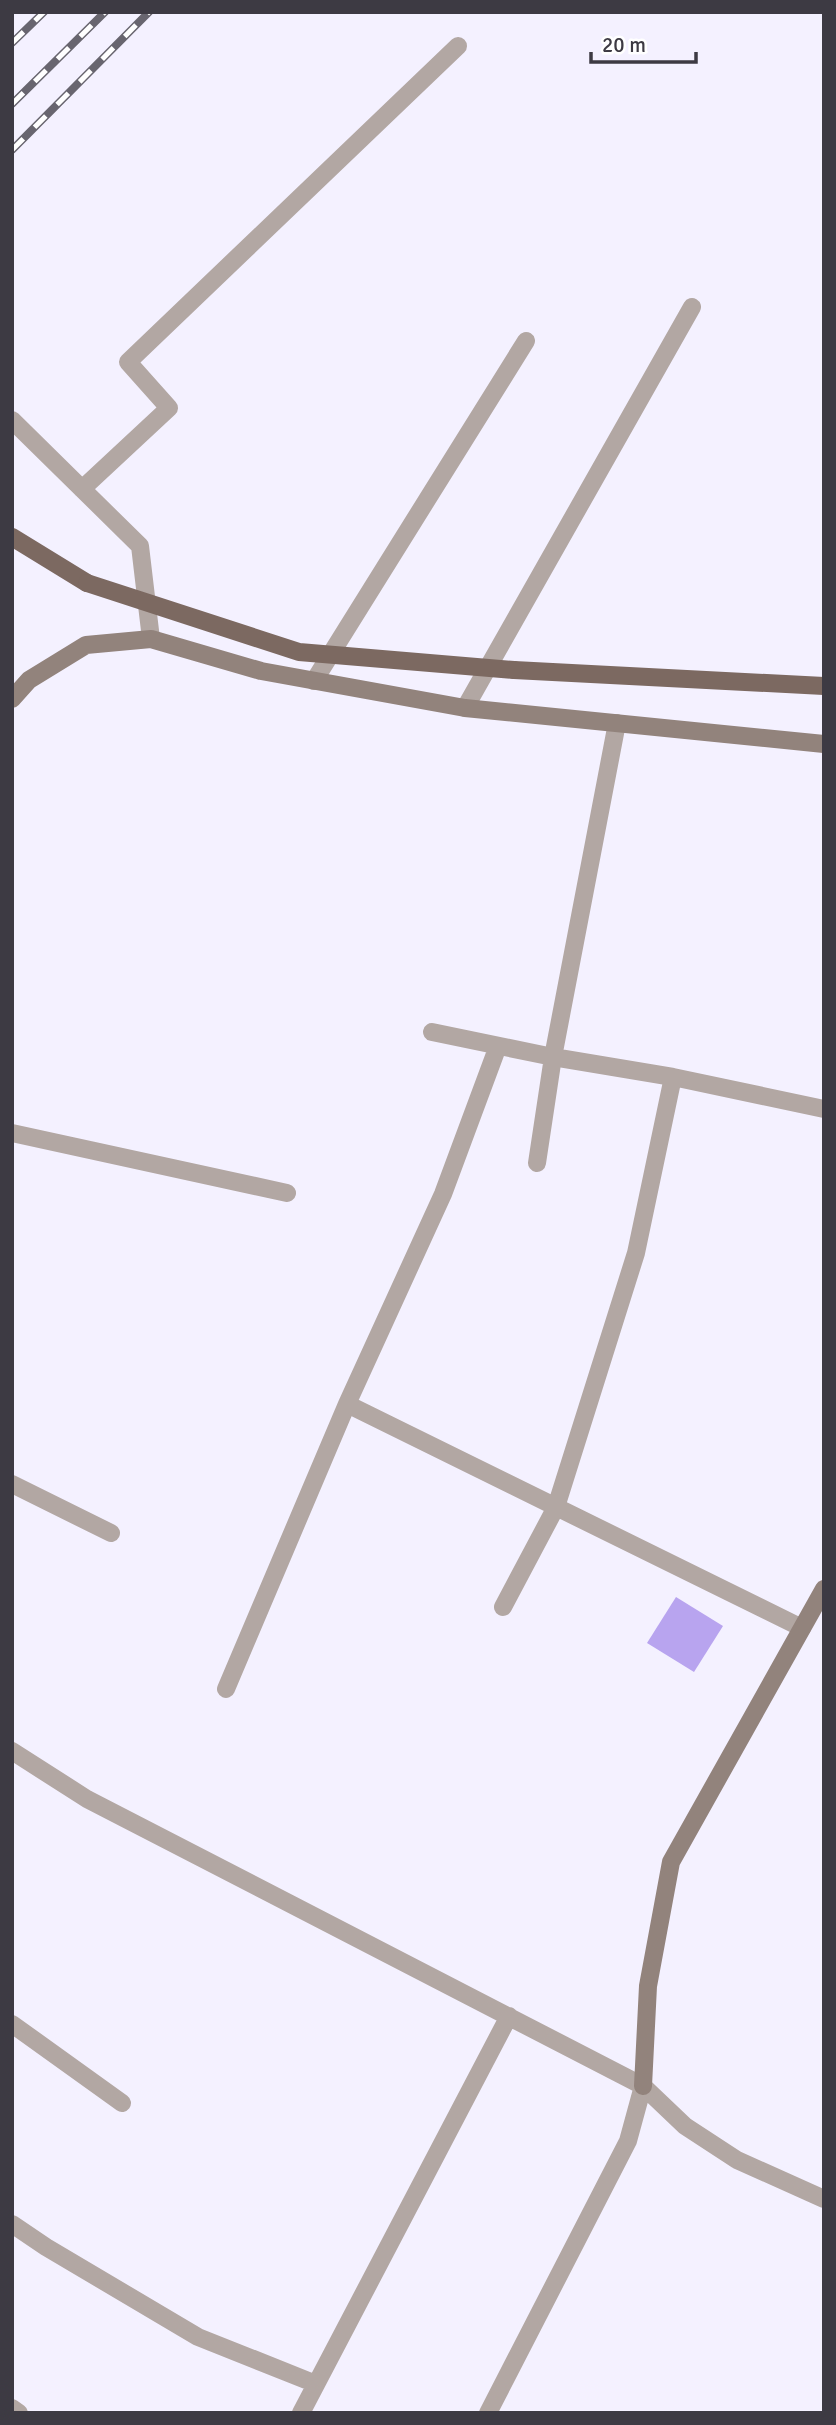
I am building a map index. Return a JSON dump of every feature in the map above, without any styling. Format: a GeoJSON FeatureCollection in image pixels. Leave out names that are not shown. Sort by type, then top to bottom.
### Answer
{"type":"FeatureCollection","features":[{"type":"Feature","properties":{"kind":"main road"},"geometry":{"type":"LineString","coordinates":[[12,537],[87,583],[299,652],[514,670],[824,686]]}},
{"type":"Feature","properties":{"kind":"main road"},"geometry":{"type":"LineString","coordinates":[[12,699],[29,680],[86,645],[151,639],[261,671],[465,708],[824,744]]}},
{"type":"Feature","properties":{"kind":"main road"},"geometry":{"type":"LineString","coordinates":[[643,2086],[648,1986],[671,1862],[824,1590]]}},
{"type":"Feature","properties":{"kind":"street"},"geometry":{"type":"LineString","coordinates":[[82,489],[169,408],[128,362],[458,46]]}},
{"type":"Feature","properties":{"kind":"street"},"geometry":{"type":"LineString","coordinates":[[465,708],[692,307]]}},
{"type":"Feature","properties":{"kind":"street"},"geometry":{"type":"LineString","coordinates":[[314,681],[526,341]]}},
{"type":"Feature","properties":{"kind":"street"},"geometry":{"type":"LineString","coordinates":[[12,420],[140,546],[151,639]]}},
{"type":"Feature","properties":{"kind":"street"},"geometry":{"type":"LineString","coordinates":[[537,1163],[552,1057],[617,723]]}},
{"type":"Feature","properties":{"kind":"street"},"geometry":{"type":"LineString","coordinates":[[432,1032],[552,1057],[673,1077],[824,1109]]}},
{"type":"Feature","properties":{"kind":"street"},"geometry":{"type":"LineString","coordinates":[[226,1689],[347,1404],[443,1194],[498,1046]]}},
{"type":"Feature","properties":{"kind":"street"},"geometry":{"type":"LineString","coordinates":[[503,1607],[556,1507],[636,1253],[673,1077]]}},
{"type":"Feature","properties":{"kind":"street"},"geometry":{"type":"LineString","coordinates":[[12,1133],[287,1193]]}},
{"type":"Feature","properties":{"kind":"street"},"geometry":{"type":"LineString","coordinates":[[347,1404],[802,1628]]}},
{"type":"Feature","properties":{"kind":"street"},"geometry":{"type":"LineString","coordinates":[[12,1484],[111,1534]]}},
{"type":"Feature","properties":{"kind":"street"},"geometry":{"type":"LineString","coordinates":[[12,1751],[87,1799],[643,2086],[685,2126],[737,2160],[824,2199]]}},
{"type":"Feature","properties":{"kind":"street"},"geometry":{"type":"LineString","coordinates":[[301,2413],[509,2016]]}},
{"type":"Feature","properties":{"kind":"street"},"geometry":{"type":"LineString","coordinates":[[12,2024],[122,2103]]}},
{"type":"Feature","properties":{"kind":"street"},"geometry":{"type":"LineString","coordinates":[[488,2413],[628,2141],[643,2086]]}},
{"type":"Feature","properties":{"kind":"street"},"geometry":{"type":"LineString","coordinates":[[12,2224],[198,2337],[316,2384]]}},
{"type":"Feature","properties":{"kind":"street"},"geometry":{"type":"LineString","coordinates":[[12,2408],[19,2413]]}},
{"type":"Feature","properties":{"kind":"building"},"geometry":{"type":"Polygon","coordinates":[[[676,1597],[723,1626],[694,1672],[647,1643],[676,1597]]]}},
{"type":"Feature","properties":{"kind":"railway"},"geometry":{"type":"LineString","coordinates":[[12,43],[44,12]]}},
{"type":"Feature","properties":{"kind":"railway"},"geometry":{"type":"LineString","coordinates":[[12,104],[105,12]]}},
{"type":"Feature","properties":{"kind":"railway"},"geometry":{"type":"LineString","coordinates":[[12,150],[149,12]]}}]}
